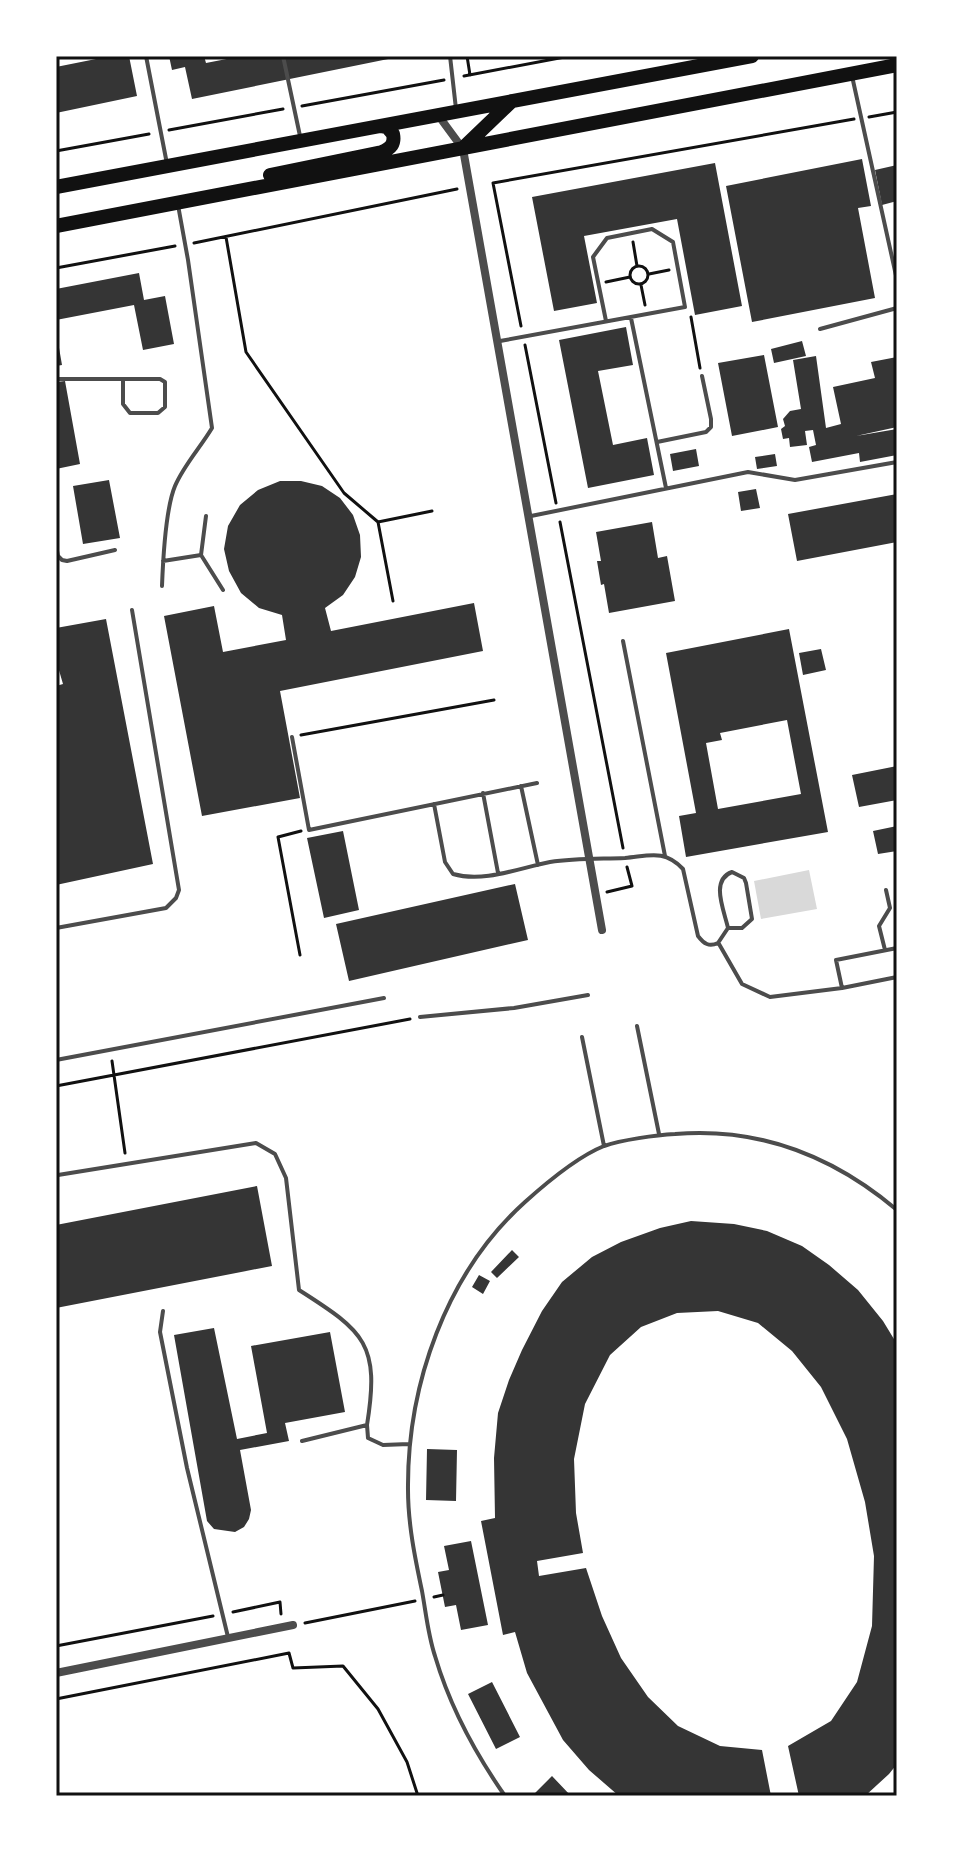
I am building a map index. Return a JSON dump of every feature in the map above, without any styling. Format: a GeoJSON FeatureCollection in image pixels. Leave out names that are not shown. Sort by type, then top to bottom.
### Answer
{"type":"FeatureCollection","features":[{"type":"Feature","properties":{"kind":"main road"},"geometry":{"type":"LineString","coordinates":[[56,187],[752,56]]}},
{"type":"Feature","properties":{"kind":"main road"},"geometry":{"type":"LineString","coordinates":[[56,226],[897,65]]}},
{"type":"Feature","properties":{"kind":"main road"},"geometry":{"type":"LineString","coordinates":[[463,149],[512,101]]}},
{"type":"Feature","properties":{"kind":"main road"},"geometry":{"type":"LineString","coordinates":[[178,203],[261,177],[390,149],[394,139],[390,130],[381,126]]}},
{"type":"Feature","properties":{"kind":"street"},"geometry":{"type":"LineString","coordinates":[[438,115],[463,149],[602,930]]}},
{"type":"Feature","properties":{"kind":"street"},"geometry":{"type":"LineString","coordinates":[[56,1673],[293,1625]]}},
{"type":"Feature","properties":{"kind":"lane"},"geometry":{"type":"LineString","coordinates":[[146,56],[167,166]]}},
{"type":"Feature","properties":{"kind":"lane"},"geometry":{"type":"LineString","coordinates":[[283,56],[301,141]]}},
{"type":"Feature","properties":{"kind":"lane"},"geometry":{"type":"LineString","coordinates":[[450,56],[456,112]]}},
{"type":"Feature","properties":{"kind":"lane"},"geometry":{"type":"LineString","coordinates":[[852,74],[897,280]]}},
{"type":"Feature","properties":{"kind":"lane"},"geometry":{"type":"LineString","coordinates":[[162,586],[173,489],[212,428],[178,203]]}},
{"type":"Feature","properties":{"kind":"lane"},"geometry":{"type":"LineString","coordinates":[[497,342],[685,307],[673,242],[652,229],[607,238],[593,257],[606,321]]}},
{"type":"Feature","properties":{"kind":"lane"},"geometry":{"type":"LineString","coordinates":[[820,329],[897,308]]}},
{"type":"Feature","properties":{"kind":"lane"},"geometry":{"type":"LineString","coordinates":[[631,317],[666,488]]}},
{"type":"Feature","properties":{"kind":"lane"},"geometry":{"type":"LineString","coordinates":[[657,442],[706,432],[711,427],[702,376]]}},
{"type":"Feature","properties":{"kind":"lane"},"geometry":{"type":"LineString","coordinates":[[56,379],[162,380],[165,382],[165,407],[158,413],[130,413],[123,404],[123,380]]}},
{"type":"Feature","properties":{"kind":"lane"},"geometry":{"type":"LineString","coordinates":[[528,516],[748,472],[795,480],[897,462]]}},
{"type":"Feature","properties":{"kind":"lane"},"geometry":{"type":"LineString","coordinates":[[206,516],[201,555],[223,590]]}},
{"type":"Feature","properties":{"kind":"lane"},"geometry":{"type":"LineString","coordinates":[[56,546],[58,556],[67,561],[115,550]]}},
{"type":"Feature","properties":{"kind":"lane"},"geometry":{"type":"LineString","coordinates":[[163,561],[201,555]]}},
{"type":"Feature","properties":{"kind":"lane"},"geometry":{"type":"LineString","coordinates":[[56,928],[166,908],[179,890],[132,610]]}},
{"type":"Feature","properties":{"kind":"lane"},"geometry":{"type":"LineString","coordinates":[[623,641],[665,856]]}},
{"type":"Feature","properties":{"kind":"lane"},"geometry":{"type":"LineString","coordinates":[[292,737],[309,830],[537,783]]}},
{"type":"Feature","properties":{"kind":"lane"},"geometry":{"type":"LineString","coordinates":[[521,786],[538,865]]}},
{"type":"Feature","properties":{"kind":"lane"},"geometry":{"type":"LineString","coordinates":[[483,793],[498,874]]}},
{"type":"Feature","properties":{"kind":"lane"},"geometry":{"type":"LineString","coordinates":[[434,804],[445,862],[453,874],[465,878],[589,858],[655,854],[675,861],[683,869],[698,936],[705,944],[718,943],[728,928],[719,884],[725,875],[732,872],[740,875],[746,883],[753,914],[750,923],[742,928],[728,928]]}},
{"type":"Feature","properties":{"kind":"lane"},"geometry":{"type":"LineString","coordinates":[[885,950],[879,926],[890,908],[886,890]]}},
{"type":"Feature","properties":{"kind":"lane"},"geometry":{"type":"LineString","coordinates":[[718,943],[742,984],[770,997],[897,977]]}},
{"type":"Feature","properties":{"kind":"lane"},"geometry":{"type":"LineString","coordinates":[[842,988],[836,960],[897,948]]}},
{"type":"Feature","properties":{"kind":"lane"},"geometry":{"type":"LineString","coordinates":[[420,1017],[514,1008],[588,995]]}},
{"type":"Feature","properties":{"kind":"lane"},"geometry":{"type":"LineString","coordinates":[[56,1060],[384,998]]}},
{"type":"Feature","properties":{"kind":"lane"},"geometry":{"type":"LineString","coordinates":[[637,1026],[660,1135]]}},
{"type":"Feature","properties":{"kind":"lane"},"geometry":{"type":"LineString","coordinates":[[582,1037],[604,1146]]}},
{"type":"Feature","properties":{"kind":"lane"},"geometry":{"type":"LineString","coordinates":[[505,1796],[475,1751],[450,1699],[434,1654],[411,1537],[409,1444],[418,1398],[447,1309],[470,1266],[512,1214],[566,1170],[604,1146],[660,1135],[730,1133],[796,1149],[856,1180],[897,1210]]}},
{"type":"Feature","properties":{"kind":"lane"},"geometry":{"type":"LineString","coordinates":[[56,1178],[58,1175],[256,1143],[275,1154],[286,1178],[299,1290],[336,1313],[356,1331],[369,1354],[372,1394],[368,1438],[383,1445],[409,1444]]}},
{"type":"Feature","properties":{"kind":"lane"},"geometry":{"type":"LineString","coordinates":[[163,1311],[160,1332],[187,1468],[229,1638]]}},
{"type":"Feature","properties":{"kind":"lane"},"geometry":{"type":"LineString","coordinates":[[302,1441],[367,1425]]}},
{"type":"Feature","properties":{"kind":"path"},"geometry":{"type":"LineString","coordinates":[[467,56],[470,75]]}},
{"type":"Feature","properties":{"kind":"path"},"geometry":{"type":"LineString","coordinates":[[56,151],[570,56]]}},
{"type":"Feature","properties":{"kind":"path"},"geometry":{"type":"LineString","coordinates":[[596,894],[632,886],[493,183],[897,112]]}},
{"type":"Feature","properties":{"kind":"path"},"geometry":{"type":"LineString","coordinates":[[56,268],[226,237],[430,194]]}},
{"type":"Feature","properties":{"kind":"path"},"geometry":{"type":"LineString","coordinates":[[631,233],[637,266]]}},
{"type":"Feature","properties":{"kind":"path"},"geometry":{"type":"LineString","coordinates":[[226,237],[246,352],[344,493],[378,522],[393,601]]}},
{"type":"Feature","properties":{"kind":"path"},"geometry":{"type":"LineString","coordinates":[[637,266],[645,268],[649,274],[647,281],[641,285],[634,283],[630,277],[637,266]]}},
{"type":"Feature","properties":{"kind":"path"},"geometry":{"type":"LineString","coordinates":[[649,274],[678,269]]}},
{"type":"Feature","properties":{"kind":"path"},"geometry":{"type":"LineString","coordinates":[[598,284],[630,277]]}},
{"type":"Feature","properties":{"kind":"path"},"geometry":{"type":"LineString","coordinates":[[641,285],[647,314]]}},
{"type":"Feature","properties":{"kind":"path"},"geometry":{"type":"LineString","coordinates":[[690,315],[702,376]]}},
{"type":"Feature","properties":{"kind":"path"},"geometry":{"type":"LineString","coordinates":[[378,522],[432,511]]}},
{"type":"Feature","properties":{"kind":"path"},"geometry":{"type":"LineString","coordinates":[[292,737],[494,700]]}},
{"type":"Feature","properties":{"kind":"path"},"geometry":{"type":"LineString","coordinates":[[300,955],[278,837],[309,830]]}},
{"type":"Feature","properties":{"kind":"path"},"geometry":{"type":"LineString","coordinates":[[56,1086],[420,1017]]}},
{"type":"Feature","properties":{"kind":"path"},"geometry":{"type":"LineString","coordinates":[[111,1049],[126,1164]]}},
{"type":"Feature","properties":{"kind":"path"},"geometry":{"type":"LineString","coordinates":[[293,1625],[443,1595]]}},
{"type":"Feature","properties":{"kind":"path"},"geometry":{"type":"LineString","coordinates":[[56,1646],[280,1602]]}},
{"type":"Feature","properties":{"kind":"path"},"geometry":{"type":"LineString","coordinates":[[56,1699],[289,1653],[293,1668],[343,1666],[378,1709],[407,1762],[418,1796]]}},
{"type":"Feature","properties":{"kind":"shaded area"},"geometry":{"type":"Polygon","coordinates":[[[809,870],[817,909],[761,919],[754,881],[809,870]]]}},
{"type":"Feature","properties":{"kind":"building"},"geometry":{"type":"Polygon","coordinates":[[[95,56],[129,56],[137,96],[56,113],[56,67],[96,59],[95,56]]]}},
{"type":"Feature","properties":{"kind":"building"},"geometry":{"type":"Polygon","coordinates":[[[169,56],[204,56],[206,63],[242,56],[398,57],[192,99],[185,67],[172,70],[169,56]]]}},
{"type":"Feature","properties":{"kind":"building"},"geometry":{"type":"Polygon","coordinates":[[[862,159],[871,206],[858,208],[875,298],[752,322],[726,186],[862,159]]]}},
{"type":"Feature","properties":{"kind":"building"},"geometry":{"type":"Polygon","coordinates":[[[715,163],[742,306],[695,315],[677,219],[584,236],[597,303],[554,311],[532,197],[715,163]]]}},
{"type":"Feature","properties":{"kind":"building"},"geometry":{"type":"Polygon","coordinates":[[[897,165],[897,201],[882,205],[875,170],[897,165]]]}},
{"type":"Feature","properties":{"kind":"building"},"geometry":{"type":"Polygon","coordinates":[[[139,273],[144,300],[165,296],[174,344],[143,350],[134,305],[56,320],[56,289],[139,273]]]}},
{"type":"Feature","properties":{"kind":"building"},"geometry":{"type":"Polygon","coordinates":[[[626,327],[633,365],[598,371],[613,445],[647,438],[654,475],[588,488],[559,340],[626,327]]]}},
{"type":"Feature","properties":{"kind":"building"},"geometry":{"type":"Polygon","coordinates":[[[802,341],[806,356],[774,363],[771,349],[802,341]]]}},
{"type":"Feature","properties":{"kind":"building"},"geometry":{"type":"Polygon","coordinates":[[[56,342],[62,365],[56,366],[56,342]]]}},
{"type":"Feature","properties":{"kind":"building"},"geometry":{"type":"Polygon","coordinates":[[[764,355],[778,427],[732,436],[718,363],[764,355]]]}},
{"type":"Feature","properties":{"kind":"building"},"geometry":{"type":"Polygon","coordinates":[[[816,356],[826,428],[841,424],[833,387],[875,378],[871,362],[897,357],[897,427],[856,436],[897,429],[897,455],[860,462],[859,453],[812,462],[809,447],[816,445],[813,430],[805,431],[807,445],[790,447],[789,438],[783,439],[783,419],[790,411],[801,409],[793,360],[816,356]]]}},
{"type":"Feature","properties":{"kind":"building"},"geometry":{"type":"Polygon","coordinates":[[[65,381],[80,464],[56,469],[56,382],[65,381]]]}},
{"type":"Feature","properties":{"kind":"building"},"geometry":{"type":"Polygon","coordinates":[[[696,449],[699,466],[673,471],[670,454],[696,449]]]}},
{"type":"Feature","properties":{"kind":"building"},"geometry":{"type":"Polygon","coordinates":[[[775,454],[777,466],[757,469],[755,457],[775,454]]]}},
{"type":"Feature","properties":{"kind":"building"},"geometry":{"type":"Polygon","coordinates":[[[109,480],[120,538],[83,544],[73,486],[109,480]]]}},
{"type":"Feature","properties":{"kind":"building"},"geometry":{"type":"Polygon","coordinates":[[[280,481],[301,481],[322,486],[340,498],[353,515],[360,535],[361,557],[355,577],[343,595],[325,608],[331,631],[474,603],[483,651],[280,691],[300,798],[202,816],[164,616],[214,606],[223,652],[286,640],[282,615],[259,608],[241,593],[229,571],[224,549],[228,526],[240,505],[258,490],[280,481]]]}},
{"type":"Feature","properties":{"kind":"building"},"geometry":{"type":"Polygon","coordinates":[[[756,489],[760,508],[741,511],[738,492],[756,489]]]}},
{"type":"Feature","properties":{"kind":"building"},"geometry":{"type":"Polygon","coordinates":[[[897,494],[897,542],[797,561],[788,514],[897,494]]]}},
{"type":"Feature","properties":{"kind":"building"},"geometry":{"type":"Polygon","coordinates":[[[652,522],[658,558],[667,556],[675,601],[609,613],[597,561],[601,561],[596,532],[652,522]]]}},
{"type":"Feature","properties":{"kind":"building"},"geometry":{"type":"Polygon","coordinates":[[[106,619],[153,864],[56,885],[56,686],[63,684],[56,660],[56,628],[106,619]]]}},
{"type":"Feature","properties":{"kind":"building"},"geometry":{"type":"Polygon","coordinates":[[[789,629],[828,832],[686,857],[679,816],[696,813],[666,653],[789,629]],[[787,720],[720,733],[722,740],[706,743],[718,809],[801,794],[787,720]]]}},
{"type":"Feature","properties":{"kind":"building"},"geometry":{"type":"Polygon","coordinates":[[[821,649],[826,670],[803,675],[799,653],[821,649]]]}},
{"type":"Feature","properties":{"kind":"building"},"geometry":{"type":"Polygon","coordinates":[[[897,766],[897,800],[859,807],[852,775],[897,766]]]}},
{"type":"Feature","properties":{"kind":"building"},"geometry":{"type":"Polygon","coordinates":[[[897,826],[897,851],[878,854],[873,831],[897,826]]]}},
{"type":"Feature","properties":{"kind":"building"},"geometry":{"type":"Polygon","coordinates":[[[343,831],[359,910],[324,918],[307,838],[343,831]]]}},
{"type":"Feature","properties":{"kind":"building"},"geometry":{"type":"Polygon","coordinates":[[[515,884],[528,940],[349,981],[336,924],[515,884]]]}},
{"type":"Feature","properties":{"kind":"building"},"geometry":{"type":"Polygon","coordinates":[[[257,1186],[272,1266],[56,1308],[56,1225],[257,1186]]]}},
{"type":"Feature","properties":{"kind":"building"},"geometry":{"type":"Polygon","coordinates":[[[691,1221],[734,1224],[767,1231],[802,1246],[858,1290],[897,1344],[897,1764],[865,1796],[799,1796],[788,1746],[831,1721],[857,1682],[872,1626],[874,1556],[865,1502],[847,1439],[821,1387],[792,1351],[758,1323],[718,1311],[677,1313],[641,1327],[610,1355],[585,1404],[574,1459],[576,1513],[583,1553],[537,1561],[539,1576],[586,1568],[602,1616],[621,1658],[648,1697],[678,1726],[720,1746],[762,1750],[771,1796],[619,1796],[589,1770],[563,1740],[527,1673],[515,1632],[503,1635],[481,1521],[495,1518],[494,1458],[498,1413],[522,1350],[542,1311],[562,1282],[592,1257],[621,1242],[691,1221]]]}},
{"type":"Feature","properties":{"kind":"building"},"geometry":{"type":"Polygon","coordinates":[[[512,1250],[519,1257],[497,1278],[491,1272],[512,1250]]]}},
{"type":"Feature","properties":{"kind":"building"},"geometry":{"type":"Polygon","coordinates":[[[479,1275],[490,1281],[483,1294],[472,1287],[479,1275]]]}},
{"type":"Feature","properties":{"kind":"building"},"geometry":{"type":"Polygon","coordinates":[[[214,1328],[237,1439],[267,1433],[251,1346],[330,1332],[345,1412],[285,1423],[289,1441],[240,1450],[251,1510],[244,1527],[235,1532],[214,1529],[207,1521],[174,1335],[214,1328]]]}},
{"type":"Feature","properties":{"kind":"building"},"geometry":{"type":"Polygon","coordinates":[[[427,1449],[457,1450],[456,1501],[426,1500],[427,1449]]]}},
{"type":"Feature","properties":{"kind":"building"},"geometry":{"type":"Polygon","coordinates":[[[471,1541],[488,1625],[461,1630],[456,1605],[445,1607],[438,1572],[449,1570],[444,1546],[471,1541]]]}},
{"type":"Feature","properties":{"kind":"building"},"geometry":{"type":"Polygon","coordinates":[[[492,1682],[520,1737],[496,1749],[468,1694],[492,1682]]]}},
{"type":"Feature","properties":{"kind":"building"},"geometry":{"type":"Polygon","coordinates":[[[552,1776],[571,1796],[538,1796],[535,1793],[552,1776]]]}}]}
